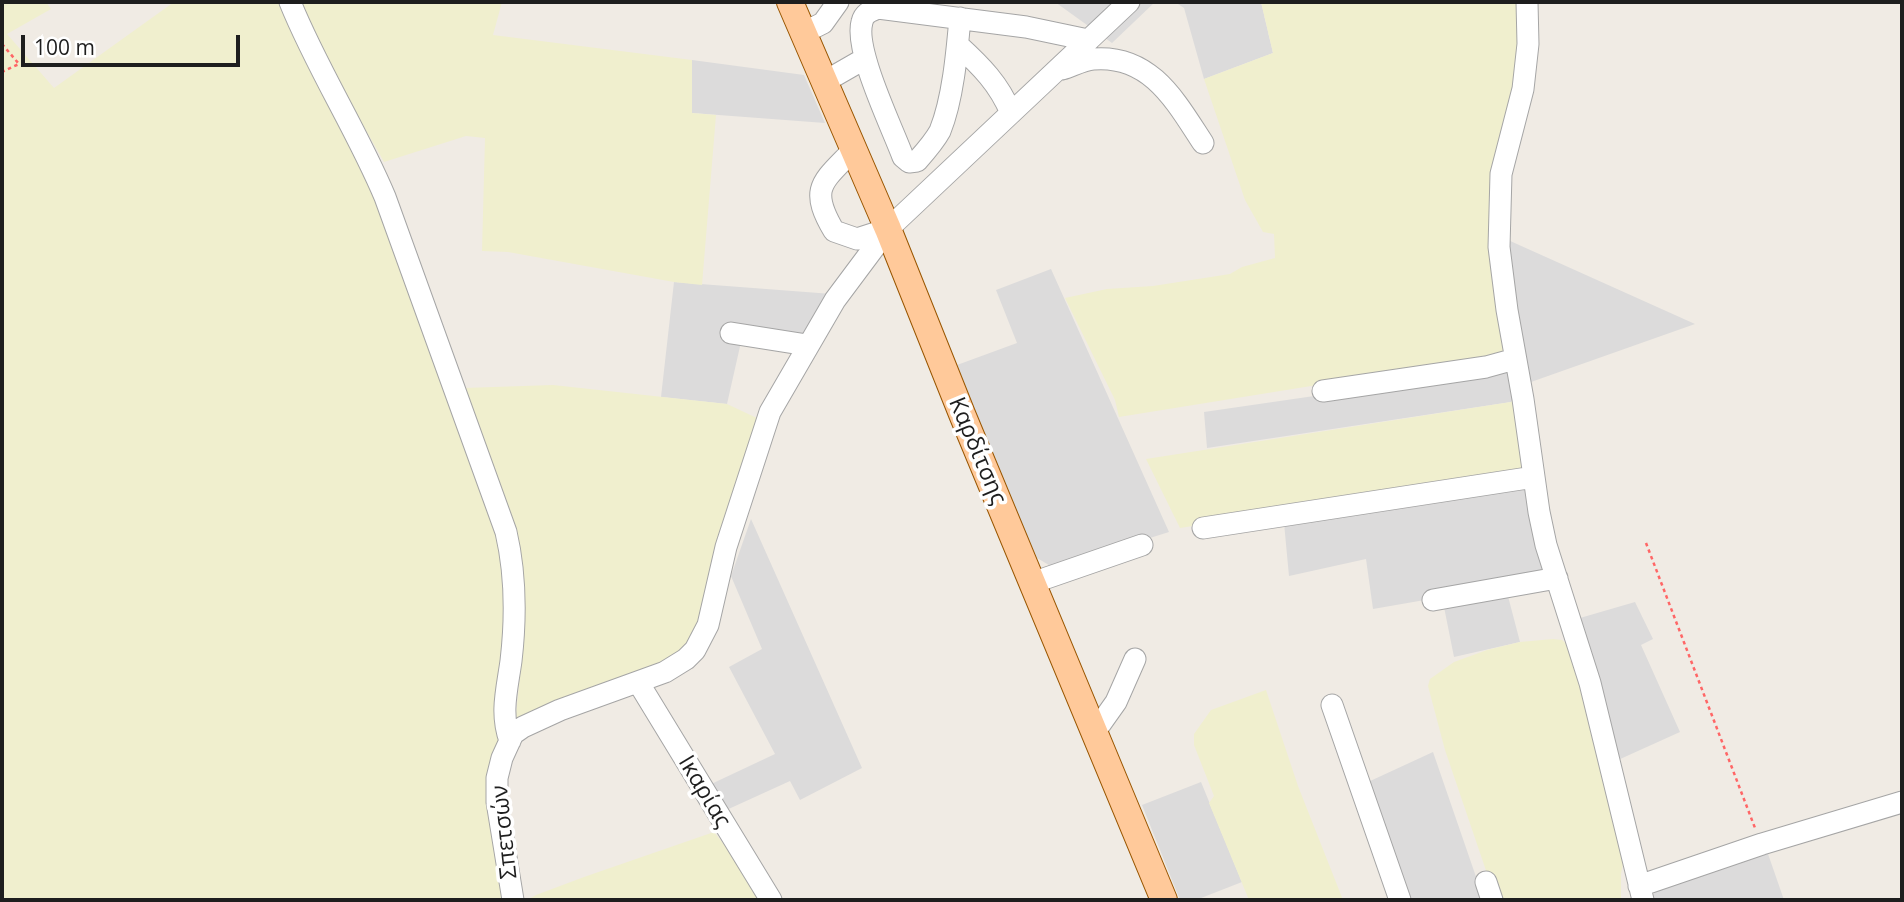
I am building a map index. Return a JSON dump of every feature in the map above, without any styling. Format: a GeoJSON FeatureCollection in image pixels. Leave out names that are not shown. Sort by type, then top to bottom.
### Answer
{"type":"FeatureCollection","features":[{"type":"Feature","properties":{"kind":"main road","name":"Καρδίτσης"},"geometry":{"type":"LineString","coordinates":[[790,2],[888,229],[1164,900]]}},
{"type":"Feature","properties":{"kind":"street"},"geometry":{"type":"LineString","coordinates":[[290,2],[385,197],[506,532],[515,601],[503,711],[504,725],[510,741]]}},
{"type":"Feature","properties":{"kind":"street"},"geometry":{"type":"LineString","coordinates":[[803,33],[823,23],[838,2]]}},
{"type":"Feature","properties":{"kind":"street"},"geometry":{"type":"LineString","coordinates":[[510,741],[513,734],[539,719],[665,672],[686,659],[708,625],[726,547],[770,412],[835,300],[888,229],[1129,2]]}},
{"type":"Feature","properties":{"kind":"street"},"geometry":{"type":"LineString","coordinates":[[1527,2],[1526,65],[1513,133],[1501,174],[1499,247],[1544,534],[1590,682],[1641,893],[1762,844],[1902,802]]}},
{"type":"Feature","properties":{"kind":"street"},"geometry":{"type":"LineString","coordinates":[[960,18],[958,45],[939,132],[917,162],[909,162],[903,157],[864,59],[862,23],[867,13],[878,8],[960,18],[1026,27],[1088,40]]}},
{"type":"Feature","properties":{"kind":"street"},"geometry":{"type":"LineString","coordinates":[[958,45],[987,71],[1004,95],[1011,113]]}},
{"type":"Feature","properties":{"kind":"street"},"geometry":{"type":"LineString","coordinates":[[824,82],[864,59]]}},
{"type":"Feature","properties":{"kind":"street"},"geometry":{"type":"LineString","coordinates":[[1054,72],[1091,60],[1127,63],[1153,76],[1171,93],[1203,143]]}},
{"type":"Feature","properties":{"kind":"street"},"geometry":{"type":"LineString","coordinates":[[854,149],[828,176],[820,191],[821,209],[834,231],[857,239],[888,229]]}},
{"type":"Feature","properties":{"kind":"street"},"geometry":{"type":"LineString","coordinates":[[732,333],[807,345]]}},
{"type":"Feature","properties":{"kind":"street"},"geometry":{"type":"LineString","coordinates":[[1323,391],[1486,367],[1515,359]]}},
{"type":"Feature","properties":{"kind":"street"},"geometry":{"type":"LineString","coordinates":[[1203,528],[1534,477]]}},
{"type":"Feature","properties":{"kind":"street"},"geometry":{"type":"LineString","coordinates":[[1032,583],[1142,545]]}},
{"type":"Feature","properties":{"kind":"street"},"geometry":{"type":"LineString","coordinates":[[1433,600],[1557,578]]}},
{"type":"Feature","properties":{"kind":"street"},"geometry":{"type":"LineString","coordinates":[[1094,733],[1116,702],[1135,659]]}},
{"type":"Feature","properties":{"kind":"street","name":"Ικαρίας"},"geometry":{"type":"LineString","coordinates":[[638,682],[771,900]]}},
{"type":"Feature","properties":{"kind":"street"},"geometry":{"type":"LineString","coordinates":[[1332,705],[1401,900]]}},
{"type":"Feature","properties":{"kind":"street","name":"Σπετσών"},"geometry":{"type":"LineString","coordinates":[[510,741],[502,758],[498,778],[498,802],[513,900]]}},
{"type":"Feature","properties":{"kind":"path"},"geometry":{"type":"LineString","coordinates":[[2,44],[19,64],[2,72]]}},
{"type":"Feature","properties":{"kind":"path"},"geometry":{"type":"LineString","coordinates":[[1646,543],[1762,844]]}},
{"type":"Feature","properties":{"kind":"shaded area"},"geometry":{"type":"Polygon","coordinates":[[[1055,2],[1155,2],[1112,43],[1055,2]]]}},
{"type":"Feature","properties":{"kind":"shaded area"},"geometry":{"type":"Polygon","coordinates":[[[1175,2],[1261,2],[1273,53],[1204,79],[1184,8],[1175,2]]]}},
{"type":"Feature","properties":{"kind":"shaded area"},"geometry":{"type":"Polygon","coordinates":[[[692,60],[804,75],[825,123],[692,113],[692,60]]]}},
{"type":"Feature","properties":{"kind":"shaded area"},"geometry":{"type":"Polygon","coordinates":[[[1508,240],[1695,324],[1531,382],[1511,402],[1207,448],[1204,412],[1507,368],[1525,356],[1508,240]]]}},
{"type":"Feature","properties":{"kind":"shaded area"},"geometry":{"type":"Polygon","coordinates":[[[1051,269],[1169,532],[1054,568],[1037,558],[1003,482],[957,365],[1017,343],[996,290],[1051,269]]]}},
{"type":"Feature","properties":{"kind":"shaded area"},"geometry":{"type":"Polygon","coordinates":[[[674,282],[832,294],[798,350],[741,342],[727,404],[661,397],[674,282]]]}},
{"type":"Feature","properties":{"kind":"shaded area"},"geometry":{"type":"Polygon","coordinates":[[[1525,484],[1544,572],[1504,581],[1520,642],[1454,657],[1442,597],[1373,609],[1366,559],[1289,576],[1284,523],[1525,484]]]}},
{"type":"Feature","properties":{"kind":"shaded area"},"geometry":{"type":"Polygon","coordinates":[[[751,519],[862,768],[800,800],[790,781],[722,812],[707,786],[775,754],[729,667],[762,649],[731,576],[751,519]]]}},
{"type":"Feature","properties":{"kind":"shaded area"},"geometry":{"type":"Polygon","coordinates":[[[1635,602],[1653,639],[1641,645],[1680,732],[1618,760],[1580,618],[1635,602]]]}},
{"type":"Feature","properties":{"kind":"shaded area"},"geometry":{"type":"Polygon","coordinates":[[[1433,752],[1484,900],[1408,900],[1368,782],[1433,752]]]}},
{"type":"Feature","properties":{"kind":"shaded area"},"geometry":{"type":"Polygon","coordinates":[[[1201,782],[1242,882],[1196,900],[1180,900],[1142,805],[1201,782]]]}},
{"type":"Feature","properties":{"kind":"shaded area"},"geometry":{"type":"Polygon","coordinates":[[[1767,851],[1784,900],[1651,900],[1655,891],[1767,851]]]}},
{"type":"Feature","properties":{"kind":"green space"},"geometry":{"type":"Polygon","coordinates":[[[2,2],[46,2],[51,9],[7,34],[54,88],[174,2],[283,2],[369,175],[507,563],[502,740],[505,900],[2,900],[2,2]]]}},
{"type":"Feature","properties":{"kind":"green space"},"geometry":{"type":"Polygon","coordinates":[[[301,2],[502,2],[493,35],[692,60],[692,113],[716,115],[702,285],[508,252],[482,251],[485,138],[466,136],[384,162],[339,83],[301,2]]]}},
{"type":"Feature","properties":{"kind":"green space"},"geometry":{"type":"Polygon","coordinates":[[[1261,2],[1523,2],[1509,130],[1505,351],[1497,356],[1119,417],[1115,400],[1065,298],[1107,289],[1153,286],[1230,274],[1242,267],[1275,258],[1274,234],[1263,232],[1245,200],[1204,79],[1273,53],[1261,2]]]}},
{"type":"Feature","properties":{"kind":"green space"},"geometry":{"type":"Polygon","coordinates":[[[553,385],[727,404],[759,419],[703,620],[677,658],[518,722],[516,715],[522,618],[464,388],[553,385]]]}},
{"type":"Feature","properties":{"kind":"green space"},"geometry":{"type":"Polygon","coordinates":[[[1515,399],[1527,471],[1324,505],[1180,528],[1146,459],[1511,402],[1515,399]]]}},
{"type":"Feature","properties":{"kind":"green space"},"geometry":{"type":"Polygon","coordinates":[[[1562,640],[1571,648],[1624,858],[1621,900],[1496,900],[1445,750],[1428,686],[1430,679],[1454,662],[1520,642],[1562,640]]]}},
{"type":"Feature","properties":{"kind":"green space"},"geometry":{"type":"Polygon","coordinates":[[[1266,690],[1298,786],[1343,900],[1249,900],[1209,803],[1214,796],[1194,745],[1194,734],[1211,710],[1266,690]]]}},
{"type":"Feature","properties":{"kind":"green space"},"geometry":{"type":"Polygon","coordinates":[[[714,832],[735,858],[761,900],[527,900],[584,877],[714,832]]]}}]}
